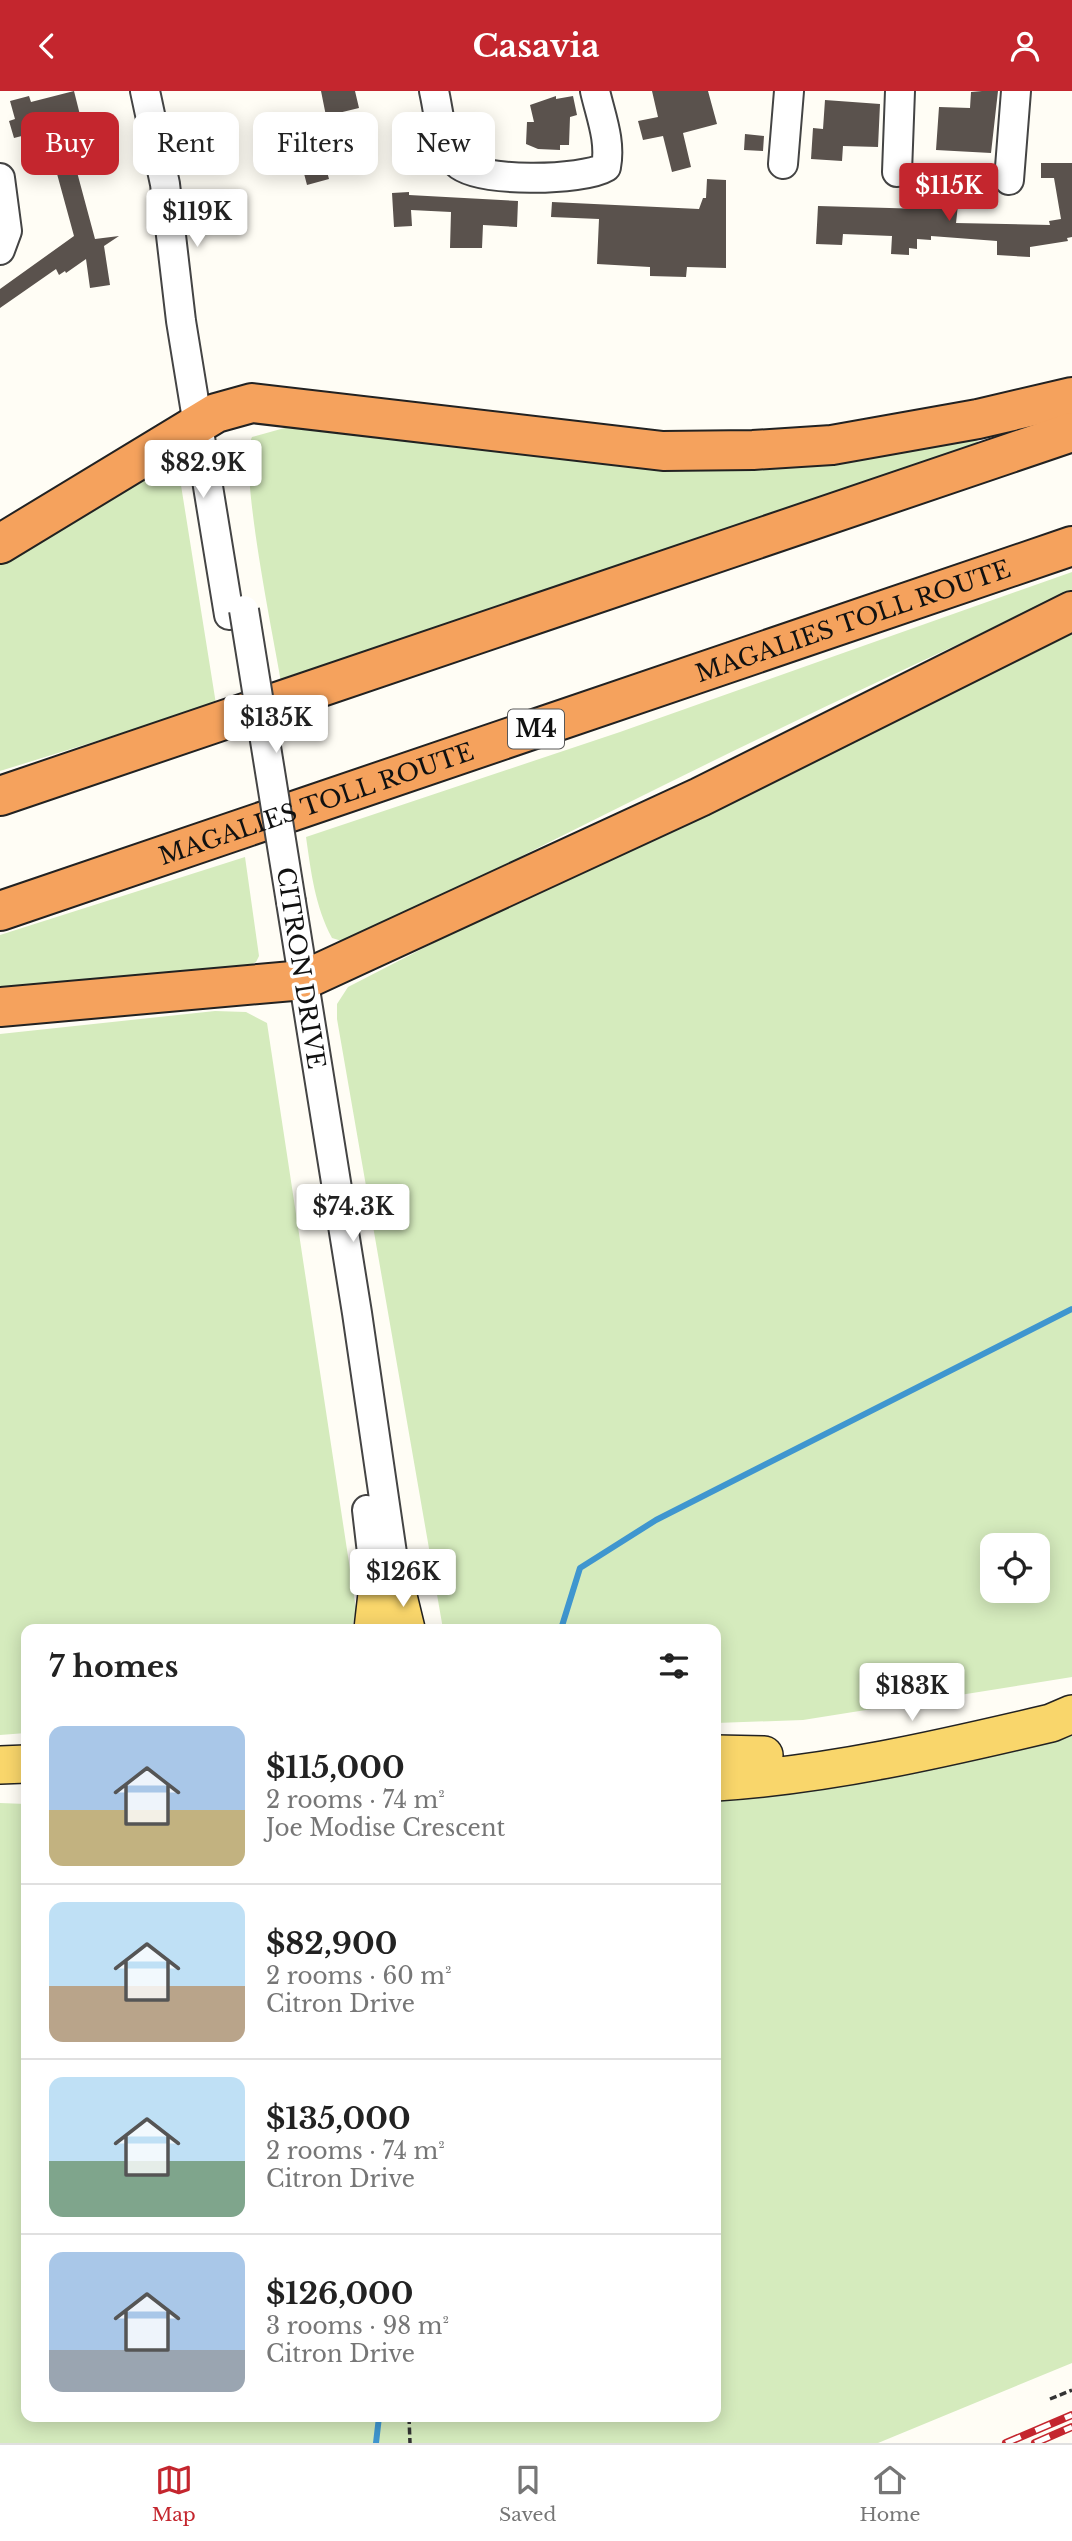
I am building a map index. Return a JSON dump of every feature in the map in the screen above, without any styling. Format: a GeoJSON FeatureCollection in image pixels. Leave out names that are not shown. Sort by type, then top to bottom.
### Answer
{"type":"FeatureCollection","features":[{"type":"Feature","properties":{"kind":"highway"},"geometry":{"type":"LineString","coordinates":[[0,544],[207,419],[252,404],[290,406],[663,451],[753,450],[832,445],[978,419],[1072,397]]}},
{"type":"Feature","properties":{"kind":"highway"},"geometry":{"type":"LineString","coordinates":[[0,796],[1072,432]]}},
{"type":"Feature","properties":{"kind":"highway","name":"MAGALIES TOLL ROUTE"},"geometry":{"type":"LineString","coordinates":[[0,911],[1072,546]]}},
{"type":"Feature","properties":{"kind":"highway"},"geometry":{"type":"LineString","coordinates":[[0,1007],[296,982],[700,797],[1072,611]]}},
{"type":"Feature","properties":{"kind":"main road"},"geometry":{"type":"LineString","coordinates":[[721,1756],[764,1755],[1008,1717],[1072,1713]]}},
{"type":"Feature","properties":{"kind":"main road"},"geometry":{"type":"LineString","coordinates":[[721,1782],[766,1779],[884,1758],[1051,1723],[1072,1713]]}},
{"type":"Feature","properties":{"kind":"main road"},"geometry":{"type":"LineString","coordinates":[[0,1766],[21,1766]]}},
{"type":"Feature","properties":{"kind":"main road"},"geometry":{"type":"LineString","coordinates":[[0,1785],[21,1786]]}},
{"type":"Feature","properties":{"kind":"street","name":"CITRON DRIVE"},"geometry":{"type":"LineString","coordinates":[[145,91],[165,184],[207,419],[296,982],[357,1313],[390,1618]]}},
{"type":"Feature","properties":{"kind":"street"},"geometry":{"type":"LineString","coordinates":[[434,91],[447,146],[461,167],[487,175],[580,176],[606,167],[608,156],[609,145],[595,91]]}},
{"type":"Feature","properties":{"kind":"street"},"geometry":{"type":"LineString","coordinates":[[783,164],[789,91]]}},
{"type":"Feature","properties":{"kind":"street"},"geometry":{"type":"LineString","coordinates":[[897,172],[900,91]]}},
{"type":"Feature","properties":{"kind":"street"},"geometry":{"type":"LineString","coordinates":[[1009,180],[1016,91]]}},
{"type":"Feature","properties":{"kind":"street"},"geometry":{"type":"LineString","coordinates":[[0,178],[7,231],[0,250]]}},
{"type":"Feature","properties":{"kind":"path"},"geometry":{"type":"LineString","coordinates":[[1050,2399],[1072,2390]]}},
{"type":"Feature","properties":{"kind":"path"},"geometry":{"type":"LineString","coordinates":[[409,2422],[410,2443]]}},
{"type":"Feature","properties":{"kind":"green space"},"geometry":{"type":"Polygon","coordinates":[[[288,427],[976,437],[980,447],[281,682],[253,517],[249,455],[252,437],[288,427]]]}},
{"type":"Feature","properties":{"kind":"green space"},"geometry":{"type":"Polygon","coordinates":[[[162,467],[172,471],[180,479],[216,704],[0,771],[0,561],[162,467]]]}},
{"type":"Feature","properties":{"kind":"green space"},"geometry":{"type":"Polygon","coordinates":[[[1072,572],[1072,592],[714,761],[360,939],[345,942],[332,938],[326,926],[312,876],[306,837],[620,732],[1072,572]]]}},
{"type":"Feature","properties":{"kind":"green space"},"geometry":{"type":"Polygon","coordinates":[[[1072,628],[1072,1677],[803,1720],[721,1723],[721,1624],[442,1624],[337,1019],[337,1004],[348,987],[717,797],[1072,628]]]}},
{"type":"Feature","properties":{"kind":"green space"},"geometry":{"type":"Polygon","coordinates":[[[245,857],[259,956],[256,962],[247,967],[0,988],[0,935],[245,857]]]}},
{"type":"Feature","properties":{"kind":"green space"},"geometry":{"type":"Polygon","coordinates":[[[215,1011],[246,1012],[267,1023],[356,1609],[353,1624],[21,1624],[21,1733],[0,1735],[0,1034],[215,1011]]]}},
{"type":"Feature","properties":{"kind":"green space"},"geometry":{"type":"Polygon","coordinates":[[[1072,1734],[1072,2363],[878,2443],[0,2443],[0,1803],[21,1804],[21,2422],[721,2422],[721,1797],[773,1791],[1072,1734]]]}},
{"type":"Feature","properties":{"kind":"building"},"geometry":{"type":"Polygon","coordinates":[[[74,91],[79,112],[21,112],[21,136],[14,138],[9,121],[15,119],[10,101],[29,96],[31,102],[74,91]]]}},
{"type":"Feature","properties":{"kind":"building"},"geometry":{"type":"Polygon","coordinates":[[[321,91],[355,91],[359,108],[325,112],[321,91]]]}},
{"type":"Feature","properties":{"kind":"building"},"geometry":{"type":"Polygon","coordinates":[[[652,91],[708,91],[717,124],[683,133],[691,167],[672,172],[663,136],[643,140],[638,121],[658,117],[652,91]]]}},
{"type":"Feature","properties":{"kind":"building"},"geometry":{"type":"Polygon","coordinates":[[[998,91],[991,153],[936,150],[939,107],[970,108],[971,92],[998,91]]]}},
{"type":"Feature","properties":{"kind":"building"},"geometry":{"type":"Polygon","coordinates":[[[556,96],[556,99],[573,96],[577,115],[570,117],[569,145],[560,145],[560,150],[538,149],[526,144],[527,122],[534,122],[530,105],[556,96]]]}},
{"type":"Feature","properties":{"kind":"building"},"geometry":{"type":"Polygon","coordinates":[[[825,100],[880,104],[878,147],[843,146],[842,161],[811,159],[813,128],[823,129],[825,100]]]}},
{"type":"Feature","properties":{"kind":"building"},"geometry":{"type":"Polygon","coordinates":[[[745,134],[764,136],[763,151],[744,150],[745,134]]]}},
{"type":"Feature","properties":{"kind":"building"},"geometry":{"type":"Polygon","coordinates":[[[1041,163],[1072,163],[1072,237],[1067,238],[1068,241],[1030,247],[1030,257],[997,255],[997,241],[931,236],[931,240],[917,239],[917,249],[909,248],[909,255],[891,254],[892,236],[843,234],[842,245],[816,244],[818,206],[925,209],[926,205],[936,206],[936,203],[958,205],[956,223],[1050,225],[1049,221],[1061,219],[1054,178],[1041,178],[1041,163]]]}},
{"type":"Feature","properties":{"kind":"building"},"geometry":{"type":"Polygon","coordinates":[[[57,175],[78,175],[95,239],[119,236],[104,246],[110,285],[90,288],[86,259],[66,273],[65,271],[59,275],[56,269],[0,308],[0,289],[74,236],[57,175]]]}},
{"type":"Feature","properties":{"kind":"building"},"geometry":{"type":"Polygon","coordinates":[[[304,175],[328,175],[329,179],[307,185],[304,175]]]}},
{"type":"Feature","properties":{"kind":"building"},"geometry":{"type":"Polygon","coordinates":[[[707,179],[726,180],[726,268],[687,267],[686,277],[650,276],[650,267],[597,264],[599,219],[551,217],[552,202],[699,209],[703,198],[706,198],[707,179]]]}},
{"type":"Feature","properties":{"kind":"building"},"geometry":{"type":"Polygon","coordinates":[[[409,192],[409,195],[518,201],[517,227],[483,225],[482,248],[450,248],[451,212],[411,210],[412,226],[394,227],[392,193],[409,192]]]}},
{"type":"Feature","properties":{"kind":"waterway"},"geometry":{"type":"LineString","coordinates":[[563,1624],[580,1568],[656,1520],[1072,1309]]}},
{"type":"Feature","properties":{"kind":"waterway"},"geometry":{"type":"LineString","coordinates":[[376,2443],[378,2422]]}},
{"type":"Feature","properties":{"kind":"railway"},"geometry":{"type":"LineString","coordinates":[[1006,2443],[1072,2415]]}},
{"type":"Feature","properties":{"kind":"railway"},"geometry":{"type":"LineString","coordinates":[[1035,2443],[1072,2427]]}}]}
